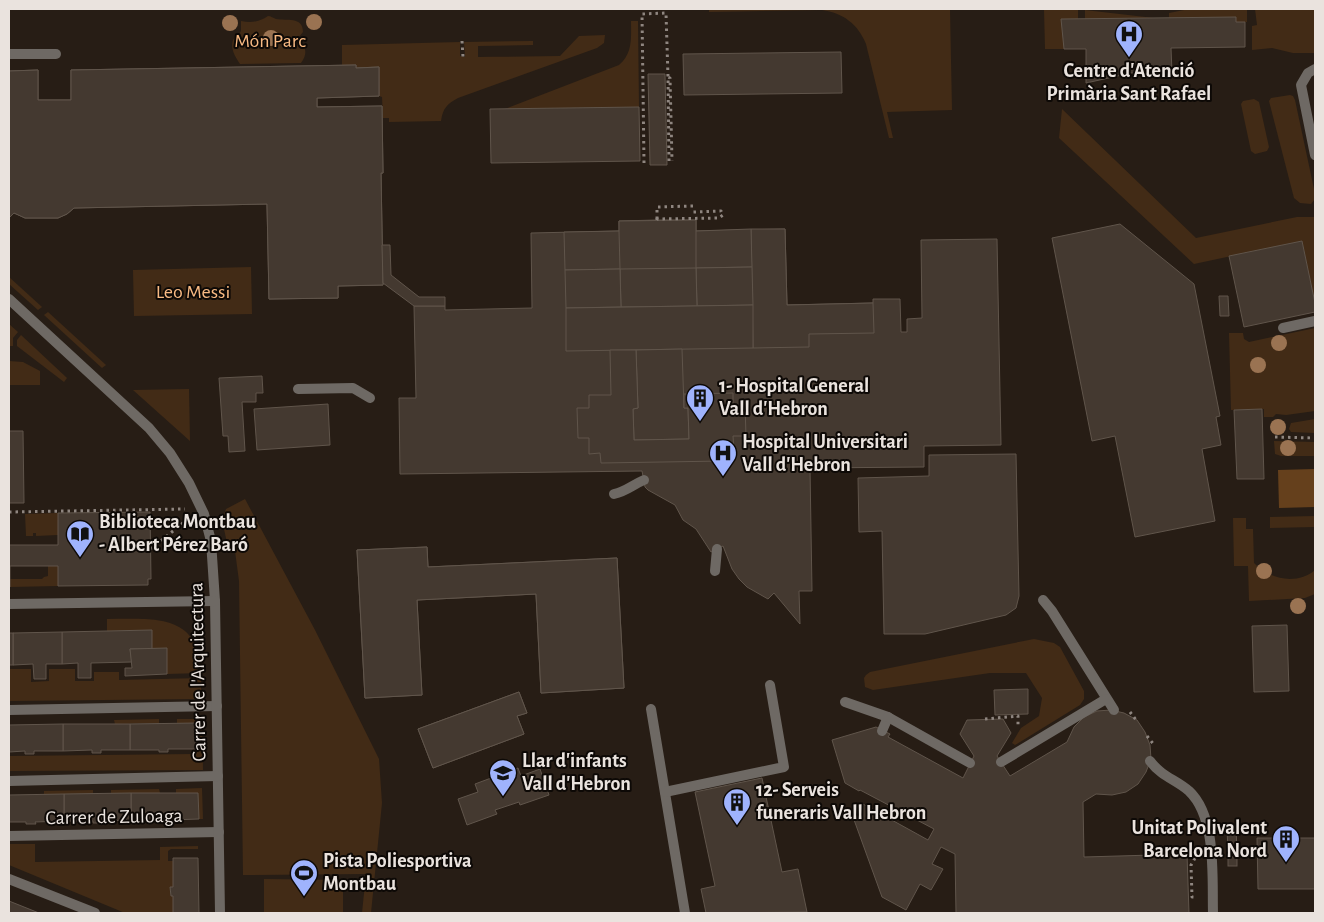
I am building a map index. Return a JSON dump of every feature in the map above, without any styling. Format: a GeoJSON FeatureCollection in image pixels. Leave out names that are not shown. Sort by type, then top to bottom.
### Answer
{"type":"FeatureCollection","features":[{"type":"Feature","properties":{"kind":"street"},"geometry":{"type":"LineString","coordinates":[[9,54],[56,54]]}},
{"type":"Feature","properties":{"kind":"street"},"geometry":{"type":"LineString","coordinates":[[1315,69],[1308,74],[1300,85],[1315,155]]}},
{"type":"Feature","properties":{"kind":"street","name":"Carrer de l'Arquitectura"},"geometry":{"type":"LineString","coordinates":[[9,299],[150,428],[170,453],[189,483],[204,514],[211,542],[216,601],[220,913]]}},
{"type":"Feature","properties":{"kind":"street"},"geometry":{"type":"LineString","coordinates":[[1284,328],[1315,321]]}},
{"type":"Feature","properties":{"kind":"street"},"geometry":{"type":"LineString","coordinates":[[298,389],[353,388],[370,398]]}},
{"type":"Feature","properties":{"kind":"street"},"geometry":{"type":"LineString","coordinates":[[614,494],[630,489],[636,483],[644,480]]}},
{"type":"Feature","properties":{"kind":"street"},"geometry":{"type":"LineString","coordinates":[[715,572],[717,549]]}},
{"type":"Feature","properties":{"kind":"street"},"geometry":{"type":"LineString","coordinates":[[1043,600],[1052,611],[1114,710]]}},
{"type":"Feature","properties":{"kind":"street"},"geometry":{"type":"LineString","coordinates":[[9,604],[216,601]]}},
{"type":"Feature","properties":{"kind":"street"},"geometry":{"type":"LineString","coordinates":[[665,792],[784,767],[770,685]]}},
{"type":"Feature","properties":{"kind":"street"},"geometry":{"type":"LineString","coordinates":[[1001,762],[1106,699]]}},
{"type":"Feature","properties":{"kind":"street"},"geometry":{"type":"LineString","coordinates":[[845,702],[888,717],[970,763]]}},
{"type":"Feature","properties":{"kind":"street"},"geometry":{"type":"LineString","coordinates":[[9,710],[217,706]]}},
{"type":"Feature","properties":{"kind":"street"},"geometry":{"type":"LineString","coordinates":[[651,709],[685,913]]}},
{"type":"Feature","properties":{"kind":"street"},"geometry":{"type":"LineString","coordinates":[[882,730],[888,717]]}},
{"type":"Feature","properties":{"kind":"street"},"geometry":{"type":"LineString","coordinates":[[1150,761],[1158,771],[1191,792],[1200,806],[1210,838],[1213,913]]}},
{"type":"Feature","properties":{"kind":"street"},"geometry":{"type":"LineString","coordinates":[[9,781],[218,776]]}},
{"type":"Feature","properties":{"kind":"street","name":"Carrer de Zuloaga"},"geometry":{"type":"LineString","coordinates":[[9,836],[219,832]]}},
{"type":"Feature","properties":{"kind":"street"},"geometry":{"type":"LineString","coordinates":[[9,879],[95,913]]}},
{"type":"Feature","properties":{"kind":"path"},"geometry":{"type":"LineString","coordinates":[[653,9],[653,14]]}},
{"type":"Feature","properties":{"kind":"path"},"geometry":{"type":"LineString","coordinates":[[644,163],[642,14],[666,14],[668,77],[670,77],[670,161]]}},
{"type":"Feature","properties":{"kind":"path"},"geometry":{"type":"LineString","coordinates":[[462,41],[463,57]]}},
{"type":"Feature","properties":{"kind":"path"},"geometry":{"type":"LineString","coordinates":[[693,206],[657,207],[657,220],[719,218],[723,215],[721,211],[693,212]]}},
{"type":"Feature","properties":{"kind":"path"},"geometry":{"type":"LineString","coordinates":[[1274,437],[1315,438]]}},
{"type":"Feature","properties":{"kind":"path"},"geometry":{"type":"LineString","coordinates":[[9,512],[186,510]]}},
{"type":"Feature","properties":{"kind":"path"},"geometry":{"type":"LineString","coordinates":[[150,550],[190,518]]}},
{"type":"Feature","properties":{"kind":"path"},"geometry":{"type":"LineString","coordinates":[[985,719],[1018,716],[1018,726]]}},
{"type":"Feature","properties":{"kind":"path"},"geometry":{"type":"LineString","coordinates":[[1195,849],[1195,858],[1191,865],[1192,897],[1198,896]]}},
{"type":"Feature","properties":{"kind":"green space"},"geometry":{"type":"Polygon","coordinates":[[[709,9],[950,9],[952,110],[887,112],[893,138],[889,138],[866,44],[859,31],[849,21],[837,14],[822,10],[709,12],[709,9]]]}},
{"type":"Feature","properties":{"kind":"green space"},"geometry":{"type":"Polygon","coordinates":[[[1044,9],[1078,10],[1078,19],[1063,33],[1064,49],[1045,49],[1044,9]]]}},
{"type":"Feature","properties":{"kind":"green space"},"geometry":{"type":"Polygon","coordinates":[[[1189,9],[1247,9],[1247,22],[1236,22],[1236,17],[1169,18],[1169,13],[1189,9]]]}},
{"type":"Feature","properties":{"kind":"green space"},"geometry":{"type":"Polygon","coordinates":[[[1255,9],[1315,9],[1315,53],[1293,53],[1272,48],[1252,50],[1252,26],[1257,25],[1255,9]]]}},
{"type":"Feature","properties":{"kind":"green space"},"geometry":{"type":"Polygon","coordinates":[[[1085,10],[1154,18],[1085,19],[1085,10]]]}},
{"type":"Feature","properties":{"kind":"green space","name":"Món Parc"},"geometry":{"type":"Polygon","coordinates":[[[268,16],[276,19],[297,21],[300,24],[303,32],[299,37],[305,50],[305,56],[301,63],[240,64],[234,54],[232,44],[235,37],[241,31],[241,21],[255,22],[268,16]]]}},
{"type":"Feature","properties":{"kind":"green space"},"geometry":{"type":"Polygon","coordinates":[[[631,21],[638,21],[639,107],[505,109],[619,65],[629,50],[631,21]]]}},
{"type":"Feature","properties":{"kind":"green space"},"geometry":{"type":"Polygon","coordinates":[[[605,35],[604,43],[597,48],[458,98],[446,107],[441,121],[389,122],[389,118],[383,118],[382,97],[379,96],[378,67],[356,68],[342,66],[342,45],[460,42],[460,56],[465,57],[464,42],[533,41],[533,45],[478,46],[478,57],[560,56],[579,36],[605,35]]]}},
{"type":"Feature","properties":{"kind":"green space"},"geometry":{"type":"Polygon","coordinates":[[[1290,95],[1295,100],[1314,189],[1315,199],[1311,204],[1300,203],[1294,198],[1269,101],[1271,98],[1290,95]]]}},
{"type":"Feature","properties":{"kind":"green space"},"geometry":{"type":"Polygon","coordinates":[[[1254,99],[1259,102],[1269,147],[1267,151],[1255,154],[1251,151],[1241,104],[1243,101],[1254,99]]]}},
{"type":"Feature","properties":{"kind":"green space"},"geometry":{"type":"Polygon","coordinates":[[[1062,109],[1196,238],[1297,217],[1315,217],[1315,303],[1302,241],[1194,264],[1059,138],[1062,109]]]}},
{"type":"Feature","properties":{"kind":"green space","name":"Leo Messi"},"geometry":{"type":"Polygon","coordinates":[[[251,267],[252,314],[134,316],[133,270],[251,267]]]}},
{"type":"Feature","properties":{"kind":"green space"},"geometry":{"type":"Polygon","coordinates":[[[9,277],[42,307],[38,310],[9,284],[9,277]]]}},
{"type":"Feature","properties":{"kind":"green space"},"geometry":{"type":"Polygon","coordinates":[[[48,312],[106,365],[102,368],[44,315],[48,312]]]}},
{"type":"Feature","properties":{"kind":"green space"},"geometry":{"type":"Polygon","coordinates":[[[9,324],[18,332],[13,338],[13,346],[9,346],[9,324]]]}},
{"type":"Feature","properties":{"kind":"green space"},"geometry":{"type":"Polygon","coordinates":[[[1315,328],[1315,411],[1286,415],[1276,414],[1273,417],[1264,417],[1264,409],[1231,410],[1229,333],[1243,333],[1244,339],[1249,342],[1315,328]]]}},
{"type":"Feature","properties":{"kind":"green space"},"geometry":{"type":"Polygon","coordinates":[[[21,335],[67,378],[64,382],[17,346],[17,340],[21,335]]]}},
{"type":"Feature","properties":{"kind":"green space"},"geometry":{"type":"Polygon","coordinates":[[[9,361],[23,362],[40,371],[40,385],[9,385],[9,361]]]}},
{"type":"Feature","properties":{"kind":"green space"},"geometry":{"type":"Polygon","coordinates":[[[189,389],[190,441],[133,390],[189,389]]]}},
{"type":"Feature","properties":{"kind":"green space"},"geometry":{"type":"Polygon","coordinates":[[[1315,419],[1315,433],[1291,432],[1289,429],[1291,423],[1315,419]]]}},
{"type":"Feature","properties":{"kind":"green space"},"geometry":{"type":"Polygon","coordinates":[[[1274,441],[1315,442],[1315,456],[1281,456],[1275,454],[1274,441]]]}},
{"type":"Feature","properties":{"kind":"green space"},"geometry":{"type":"Polygon","coordinates":[[[245,499],[315,630],[379,759],[382,803],[371,913],[362,913],[366,874],[243,875],[239,581],[235,551],[229,552],[222,520],[226,509],[245,499]]]}},
{"type":"Feature","properties":{"kind":"green space"},"geometry":{"type":"Polygon","coordinates":[[[58,513],[58,535],[36,536],[36,533],[33,533],[33,536],[26,536],[25,514],[58,513]]]}},
{"type":"Feature","properties":{"kind":"green space"},"geometry":{"type":"Polygon","coordinates":[[[1315,516],[1315,527],[1270,528],[1270,517],[1315,516]]]}},
{"type":"Feature","properties":{"kind":"green space"},"geometry":{"type":"Polygon","coordinates":[[[1233,518],[1246,518],[1246,529],[1253,529],[1254,563],[1260,569],[1275,577],[1292,579],[1308,575],[1315,570],[1315,594],[1305,598],[1249,601],[1248,566],[1234,566],[1233,518]]]}},
{"type":"Feature","properties":{"kind":"green space"},"geometry":{"type":"Polygon","coordinates":[[[48,566],[58,566],[58,586],[10,587],[10,579],[42,579],[48,576],[48,566]]]}},
{"type":"Feature","properties":{"kind":"green space"},"geometry":{"type":"Polygon","coordinates":[[[107,619],[156,620],[170,623],[182,629],[192,639],[198,653],[201,673],[167,674],[167,648],[152,649],[152,630],[107,631],[107,619]]]}},
{"type":"Feature","properties":{"kind":"green space"},"geometry":{"type":"Polygon","coordinates":[[[1034,639],[1054,643],[1060,647],[1084,691],[1084,699],[1080,705],[1015,745],[1012,743],[1021,728],[1039,716],[1042,698],[1026,673],[990,673],[873,690],[865,687],[864,678],[870,672],[1034,639]]]}},
{"type":"Feature","properties":{"kind":"green space"},"geometry":{"type":"Polygon","coordinates":[[[9,669],[31,669],[31,682],[49,681],[49,669],[75,669],[75,681],[94,681],[94,672],[119,672],[119,680],[201,678],[201,699],[9,701],[9,669]]]}},
{"type":"Feature","properties":{"kind":"green space"},"geometry":{"type":"Polygon","coordinates":[[[159,719],[159,723],[115,724],[114,720],[159,719]]]}},
{"type":"Feature","properties":{"kind":"green space"},"geometry":{"type":"Polygon","coordinates":[[[177,719],[202,719],[203,770],[9,771],[9,756],[195,754],[195,749],[197,748],[197,723],[177,723],[177,719]]]}},
{"type":"Feature","properties":{"kind":"green space"},"geometry":{"type":"Polygon","coordinates":[[[202,788],[203,819],[199,819],[198,793],[176,793],[176,789],[202,788]]]}},
{"type":"Feature","properties":{"kind":"green space"},"geometry":{"type":"Polygon","coordinates":[[[159,789],[160,793],[111,794],[111,790],[159,789]]]}},
{"type":"Feature","properties":{"kind":"green space"},"geometry":{"type":"Polygon","coordinates":[[[93,790],[93,794],[44,795],[44,791],[93,790]]]}},
{"type":"Feature","properties":{"kind":"green space"},"geometry":{"type":"Polygon","coordinates":[[[9,844],[35,844],[35,862],[160,860],[160,847],[198,846],[198,849],[171,849],[168,851],[168,861],[173,861],[173,887],[170,887],[171,896],[173,896],[173,913],[125,913],[9,865],[9,844]]]}},
{"type":"Feature","properties":{"kind":"green space","name":"Pista Poliesportiva Montbau"},"geometry":{"type":"Polygon","coordinates":[[[264,879],[343,880],[343,913],[264,913],[264,879]]]}},
{"type":"Feature","properties":{"kind":"shaded area"},"geometry":{"type":"Polygon","coordinates":[[[1315,469],[1315,507],[1279,508],[1278,470],[1315,469]]]}},
{"type":"Feature","properties":{"kind":"building","name":"Centre d'Atenció Primària Sant Rafael"},"geometry":{"type":"Polygon","coordinates":[[[1236,17],[1236,22],[1245,22],[1245,47],[1171,48],[1172,73],[1131,73],[1086,83],[1086,49],[1064,49],[1061,19],[1236,17]]]}},
{"type":"Feature","properties":{"kind":"building"},"geometry":{"type":"Polygon","coordinates":[[[841,52],[842,93],[684,95],[683,54],[841,52]]]}},
{"type":"Feature","properties":{"kind":"building"},"geometry":{"type":"Polygon","coordinates":[[[356,65],[356,68],[379,67],[379,96],[317,98],[317,107],[382,106],[383,285],[338,286],[338,298],[269,299],[267,204],[74,208],[58,218],[25,218],[14,213],[9,218],[9,71],[38,70],[38,100],[71,100],[71,70],[356,65]]]}},
{"type":"Feature","properties":{"kind":"building"},"geometry":{"type":"Polygon","coordinates":[[[356,65],[356,68],[379,67],[379,96],[317,98],[317,107],[382,106],[383,285],[338,286],[338,298],[269,299],[267,204],[74,208],[58,218],[25,218],[14,213],[9,218],[9,71],[38,70],[38,100],[71,100],[71,70],[356,65]]]}},
{"type":"Feature","properties":{"kind":"building"},"geometry":{"type":"Polygon","coordinates":[[[648,74],[665,74],[667,165],[650,165],[648,74]]]}},
{"type":"Feature","properties":{"kind":"building"},"geometry":{"type":"Polygon","coordinates":[[[639,107],[640,161],[491,163],[490,109],[639,107]]]}},
{"type":"Feature","properties":{"kind":"building"},"geometry":{"type":"Polygon","coordinates":[[[696,220],[696,268],[620,269],[619,221],[696,220]]]}},
{"type":"Feature","properties":{"kind":"building","name":"1- Hospital General Vall d'Hebron"},"geometry":{"type":"Polygon","coordinates":[[[696,220],[696,231],[785,229],[787,305],[873,303],[873,299],[900,299],[901,332],[907,332],[907,319],[922,318],[921,240],[997,239],[1001,445],[924,446],[924,467],[810,468],[812,591],[799,591],[800,624],[774,593],[768,599],[747,587],[732,569],[723,546],[711,552],[696,529],[683,520],[675,505],[645,487],[642,471],[400,474],[399,398],[416,398],[414,306],[445,306],[445,310],[532,308],[531,233],[619,231],[619,221],[696,220]]]}},
{"type":"Feature","properties":{"kind":"building"},"geometry":{"type":"Polygon","coordinates":[[[1120,224],[1194,284],[1220,416],[1216,417],[1221,445],[1202,449],[1215,521],[1135,537],[1115,436],[1092,441],[1052,238],[1120,224]]]}},
{"type":"Feature","properties":{"kind":"building"},"geometry":{"type":"Polygon","coordinates":[[[751,229],[785,229],[787,305],[873,303],[874,333],[809,334],[809,347],[753,348],[751,229]]]}},
{"type":"Feature","properties":{"kind":"building"},"geometry":{"type":"Polygon","coordinates":[[[751,229],[752,267],[696,268],[696,231],[751,229]]]}},
{"type":"Feature","properties":{"kind":"building"},"geometry":{"type":"Polygon","coordinates":[[[619,231],[620,269],[565,270],[564,232],[619,231]]]}},
{"type":"Feature","properties":{"kind":"building"},"geometry":{"type":"Polygon","coordinates":[[[1302,241],[1315,303],[1315,312],[1244,327],[1229,256],[1302,241]]]}},
{"type":"Feature","properties":{"kind":"building"},"geometry":{"type":"Polygon","coordinates":[[[382,245],[390,245],[391,275],[419,297],[445,297],[445,306],[414,306],[383,283],[382,245]]]}},
{"type":"Feature","properties":{"kind":"building"},"geometry":{"type":"Polygon","coordinates":[[[752,267],[753,305],[697,306],[696,268],[752,267]]]}},
{"type":"Feature","properties":{"kind":"building"},"geometry":{"type":"Polygon","coordinates":[[[696,268],[697,306],[621,307],[620,269],[696,268]]]}},
{"type":"Feature","properties":{"kind":"building"},"geometry":{"type":"Polygon","coordinates":[[[620,269],[621,307],[566,308],[565,270],[620,269]]]}},
{"type":"Feature","properties":{"kind":"building"},"geometry":{"type":"Polygon","coordinates":[[[1219,296],[1228,296],[1229,316],[1220,316],[1219,296]]]}},
{"type":"Feature","properties":{"kind":"building"},"geometry":{"type":"Polygon","coordinates":[[[753,305],[753,348],[566,351],[566,308],[753,305]]]}},
{"type":"Feature","properties":{"kind":"building"},"geometry":{"type":"Polygon","coordinates":[[[682,349],[684,408],[688,408],[689,439],[634,440],[633,409],[638,408],[636,350],[682,349]]]}},
{"type":"Feature","properties":{"kind":"building"},"geometry":{"type":"Polygon","coordinates":[[[610,350],[636,350],[638,408],[633,409],[634,440],[689,439],[688,408],[684,408],[684,394],[733,393],[733,406],[745,406],[746,436],[733,436],[734,451],[723,451],[723,461],[601,463],[600,453],[589,454],[589,438],[578,438],[577,408],[589,408],[589,395],[611,395],[610,350]]]}},
{"type":"Feature","properties":{"kind":"building"},"geometry":{"type":"Polygon","coordinates":[[[262,376],[263,393],[256,393],[256,402],[242,402],[245,451],[229,452],[228,436],[223,436],[219,378],[262,376]]]}},
{"type":"Feature","properties":{"kind":"building"},"geometry":{"type":"Polygon","coordinates":[[[328,404],[330,445],[257,450],[254,409],[328,404]]]}},
{"type":"Feature","properties":{"kind":"building"},"geometry":{"type":"Polygon","coordinates":[[[1262,409],[1264,479],[1237,479],[1234,410],[1262,409]]]}},
{"type":"Feature","properties":{"kind":"building"},"geometry":{"type":"Polygon","coordinates":[[[9,431],[23,431],[24,503],[9,503],[9,431]]]}},
{"type":"Feature","properties":{"kind":"building"},"geometry":{"type":"Polygon","coordinates":[[[1016,454],[1019,596],[1016,608],[1006,615],[925,634],[884,634],[882,531],[859,532],[858,478],[929,476],[929,455],[1016,454]]]}},
{"type":"Feature","properties":{"kind":"building","name":"Biblioteca Montbau - Albert Pérez Baró"},"geometry":{"type":"Polygon","coordinates":[[[150,512],[151,579],[148,579],[148,585],[58,586],[58,566],[10,566],[9,587],[9,545],[58,545],[58,513],[150,512]]]}},
{"type":"Feature","properties":{"kind":"building"},"geometry":{"type":"Polygon","coordinates":[[[427,547],[428,567],[617,558],[624,688],[541,693],[536,594],[417,600],[422,695],[365,698],[357,550],[427,547]]]}},
{"type":"Feature","properties":{"kind":"building"},"geometry":{"type":"Polygon","coordinates":[[[427,547],[428,567],[617,558],[624,688],[541,693],[536,594],[417,600],[422,695],[365,698],[357,550],[427,547]]]}},
{"type":"Feature","properties":{"kind":"building"},"geometry":{"type":"Polygon","coordinates":[[[1287,625],[1289,691],[1254,692],[1252,626],[1287,625]]]}},
{"type":"Feature","properties":{"kind":"building"},"geometry":{"type":"Polygon","coordinates":[[[152,630],[152,649],[130,649],[132,662],[91,663],[91,678],[78,678],[78,663],[62,664],[62,632],[152,630]]]}},
{"type":"Feature","properties":{"kind":"building"},"geometry":{"type":"Polygon","coordinates":[[[62,632],[62,664],[46,664],[46,679],[34,679],[33,664],[13,665],[13,633],[62,632]]]}},
{"type":"Feature","properties":{"kind":"building"},"geometry":{"type":"Polygon","coordinates":[[[9,633],[13,633],[13,665],[9,665],[9,633]]]}},
{"type":"Feature","properties":{"kind":"building"},"geometry":{"type":"Polygon","coordinates":[[[167,648],[167,674],[125,676],[125,668],[132,668],[130,649],[167,648]]]}},
{"type":"Feature","properties":{"kind":"building"},"geometry":{"type":"Polygon","coordinates":[[[1028,689],[1028,714],[995,715],[994,690],[1028,689]]]}},
{"type":"Feature","properties":{"kind":"building"},"geometry":{"type":"Polygon","coordinates":[[[519,692],[527,713],[517,716],[524,734],[433,768],[418,729],[519,692]]]}},
{"type":"Feature","properties":{"kind":"building"},"geometry":{"type":"Polygon","coordinates":[[[519,692],[527,713],[517,716],[524,734],[433,768],[418,729],[519,692]]]}},
{"type":"Feature","properties":{"kind":"building"},"geometry":{"type":"Polygon","coordinates":[[[1111,710],[1124,713],[1137,720],[1145,732],[1150,745],[1151,759],[1146,772],[1138,784],[1126,792],[1112,795],[1096,794],[1083,802],[1084,857],[1187,854],[1189,913],[956,913],[955,854],[941,847],[932,864],[943,869],[931,890],[920,884],[906,910],[882,897],[853,817],[861,803],[928,840],[934,829],[845,783],[832,740],[876,727],[890,734],[888,737],[963,778],[974,756],[960,734],[967,720],[1003,719],[1011,733],[997,756],[1010,776],[1067,742],[1074,727],[1084,717],[1097,711],[1111,710]]]}},
{"type":"Feature","properties":{"kind":"building"},"geometry":{"type":"Polygon","coordinates":[[[197,723],[197,749],[168,749],[168,752],[159,752],[159,750],[130,750],[130,724],[197,723]]]}},
{"type":"Feature","properties":{"kind":"building"},"geometry":{"type":"Polygon","coordinates":[[[63,724],[130,724],[130,750],[101,750],[101,753],[92,753],[92,750],[63,751],[63,724]]]}},
{"type":"Feature","properties":{"kind":"building"},"geometry":{"type":"Polygon","coordinates":[[[63,724],[63,751],[34,751],[34,754],[25,754],[25,751],[9,752],[9,725],[63,724]]]}},
{"type":"Feature","properties":{"kind":"building","name":"Llar d'infants Vall d'Hebron"},"geometry":{"type":"Polygon","coordinates":[[[518,768],[521,776],[540,769],[549,795],[520,805],[519,802],[495,810],[497,814],[467,825],[458,799],[478,792],[475,784],[518,768]]]}},
{"type":"Feature","properties":{"kind":"building","name":"12- Serveis funeraris Vall Hebron"},"geometry":{"type":"Polygon","coordinates":[[[762,778],[782,872],[798,869],[807,912],[706,913],[701,889],[715,886],[695,792],[762,778]]]}},
{"type":"Feature","properties":{"kind":"building"},"geometry":{"type":"Polygon","coordinates":[[[131,793],[198,793],[199,819],[169,820],[169,822],[160,822],[161,820],[131,820],[131,793]]]}},
{"type":"Feature","properties":{"kind":"building"},"geometry":{"type":"Polygon","coordinates":[[[131,793],[131,820],[102,821],[102,823],[93,823],[93,821],[64,821],[64,794],[131,793]]]}},
{"type":"Feature","properties":{"kind":"building"},"geometry":{"type":"Polygon","coordinates":[[[64,794],[64,821],[35,822],[36,824],[9,822],[9,795],[64,794]]]}},
{"type":"Feature","properties":{"kind":"building"},"geometry":{"type":"Polygon","coordinates":[[[1227,826],[1236,826],[1237,854],[1228,854],[1227,826]]]}},
{"type":"Feature","properties":{"kind":"building","name":"Unitat Polivalent Barcelona Nord"},"geometry":{"type":"Polygon","coordinates":[[[1257,838],[1315,838],[1315,889],[1258,889],[1257,838]]]}},
{"type":"Feature","properties":{"kind":"building"},"geometry":{"type":"Polygon","coordinates":[[[1228,857],[1237,857],[1237,866],[1228,866],[1228,857]]]}},
{"type":"Feature","properties":{"kind":"building"},"geometry":{"type":"Polygon","coordinates":[[[173,858],[198,858],[199,913],[173,913],[173,896],[171,896],[170,887],[173,887],[173,858]]]}},
{"type":"Feature","properties":{"kind":"building"},"geometry":{"type":"Polygon","coordinates":[[[9,901],[39,913],[9,913],[9,901]]]}},
{"type":"Feature","properties":{"kind":"place","name":"Centre d'Atenció Primària Sant Rafael"},"geometry":{"type":"Point","coordinates":[1129,58]}},
{"type":"Feature","properties":{"kind":"place","name":"1- Hospital General Vall d'Hebron"},"geometry":{"type":"Point","coordinates":[700,422]}},
{"type":"Feature","properties":{"kind":"place","name":"Hospital Universitari Vall d'Hebron"},"geometry":{"type":"Point","coordinates":[723,477]}},
{"type":"Feature","properties":{"kind":"place","name":"Biblioteca Montbau - Albert Pérez Baró"},"geometry":{"type":"Point","coordinates":[80,558]}},
{"type":"Feature","properties":{"kind":"place","name":"Llar d'infants Vall d'Hebron"},"geometry":{"type":"Point","coordinates":[503,797]}},
{"type":"Feature","properties":{"kind":"place","name":"12- Serveis funeraris Vall Hebron"},"geometry":{"type":"Point","coordinates":[737,826]}},
{"type":"Feature","properties":{"kind":"place","name":"Unitat Polivalent Barcelona Nord"},"geometry":{"type":"Point","coordinates":[1286,863]}},
{"type":"Feature","properties":{"kind":"place","name":"Pista Poliesportiva Montbau"},"geometry":{"type":"Point","coordinates":[304,897]}}]}
